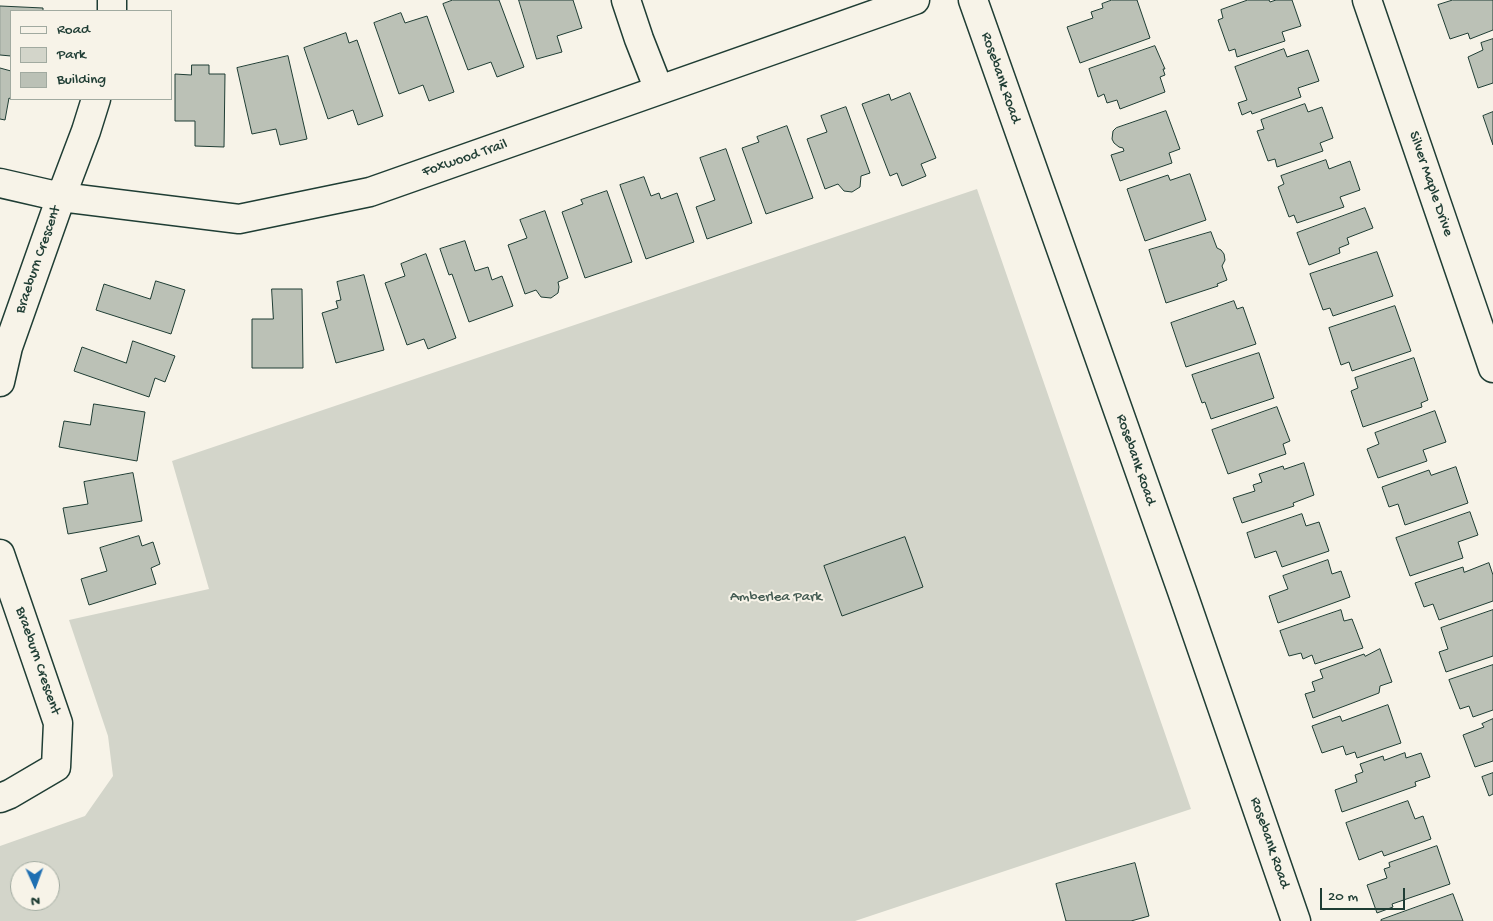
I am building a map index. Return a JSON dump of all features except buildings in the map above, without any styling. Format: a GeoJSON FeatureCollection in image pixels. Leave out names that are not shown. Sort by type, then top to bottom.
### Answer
{"type":"FeatureCollection","features":[{"type":"Feature","properties":{"kind":"street"},"geometry":{"type":"LineString","coordinates":[[626,0],[659,90]]}},
{"type":"Feature","properties":{"kind":"street","name":"Foxwood Trail"},"geometry":{"type":"LineString","coordinates":[[0,183],[61,196],[239,219],[370,192],[915,0]]}},
{"type":"Feature","properties":{"kind":"street","name":"Rosebank Road"},"geometry":{"type":"LineString","coordinates":[[973,0],[1182,591],[1296,921]]}},
{"type":"Feature","properties":{"kind":"street","name":"Silver Maple Drive"},"geometry":{"type":"LineString","coordinates":[[1367,0],[1493,368]]}},
{"type":"Feature","properties":{"kind":"street","name":"Braeburn Crescent"},"geometry":{"type":"LineString","coordinates":[[0,382],[8,347],[96,100]]}},
{"type":"Feature","properties":{"kind":"street","name":"Braeburn Crescent"},"geometry":{"type":"LineString","coordinates":[[0,554],[58,723],[56,767],[0,798]]}},
{"type":"Feature","properties":{"kind":"green space","name":"Amberlea Park"},"geometry":{"type":"Polygon","coordinates":[[[977,189],[1191,809],[855,921],[0,921],[0,846],[85,816],[113,776],[108,736],[69,620],[209,589],[172,461],[977,189]]]}}]}
